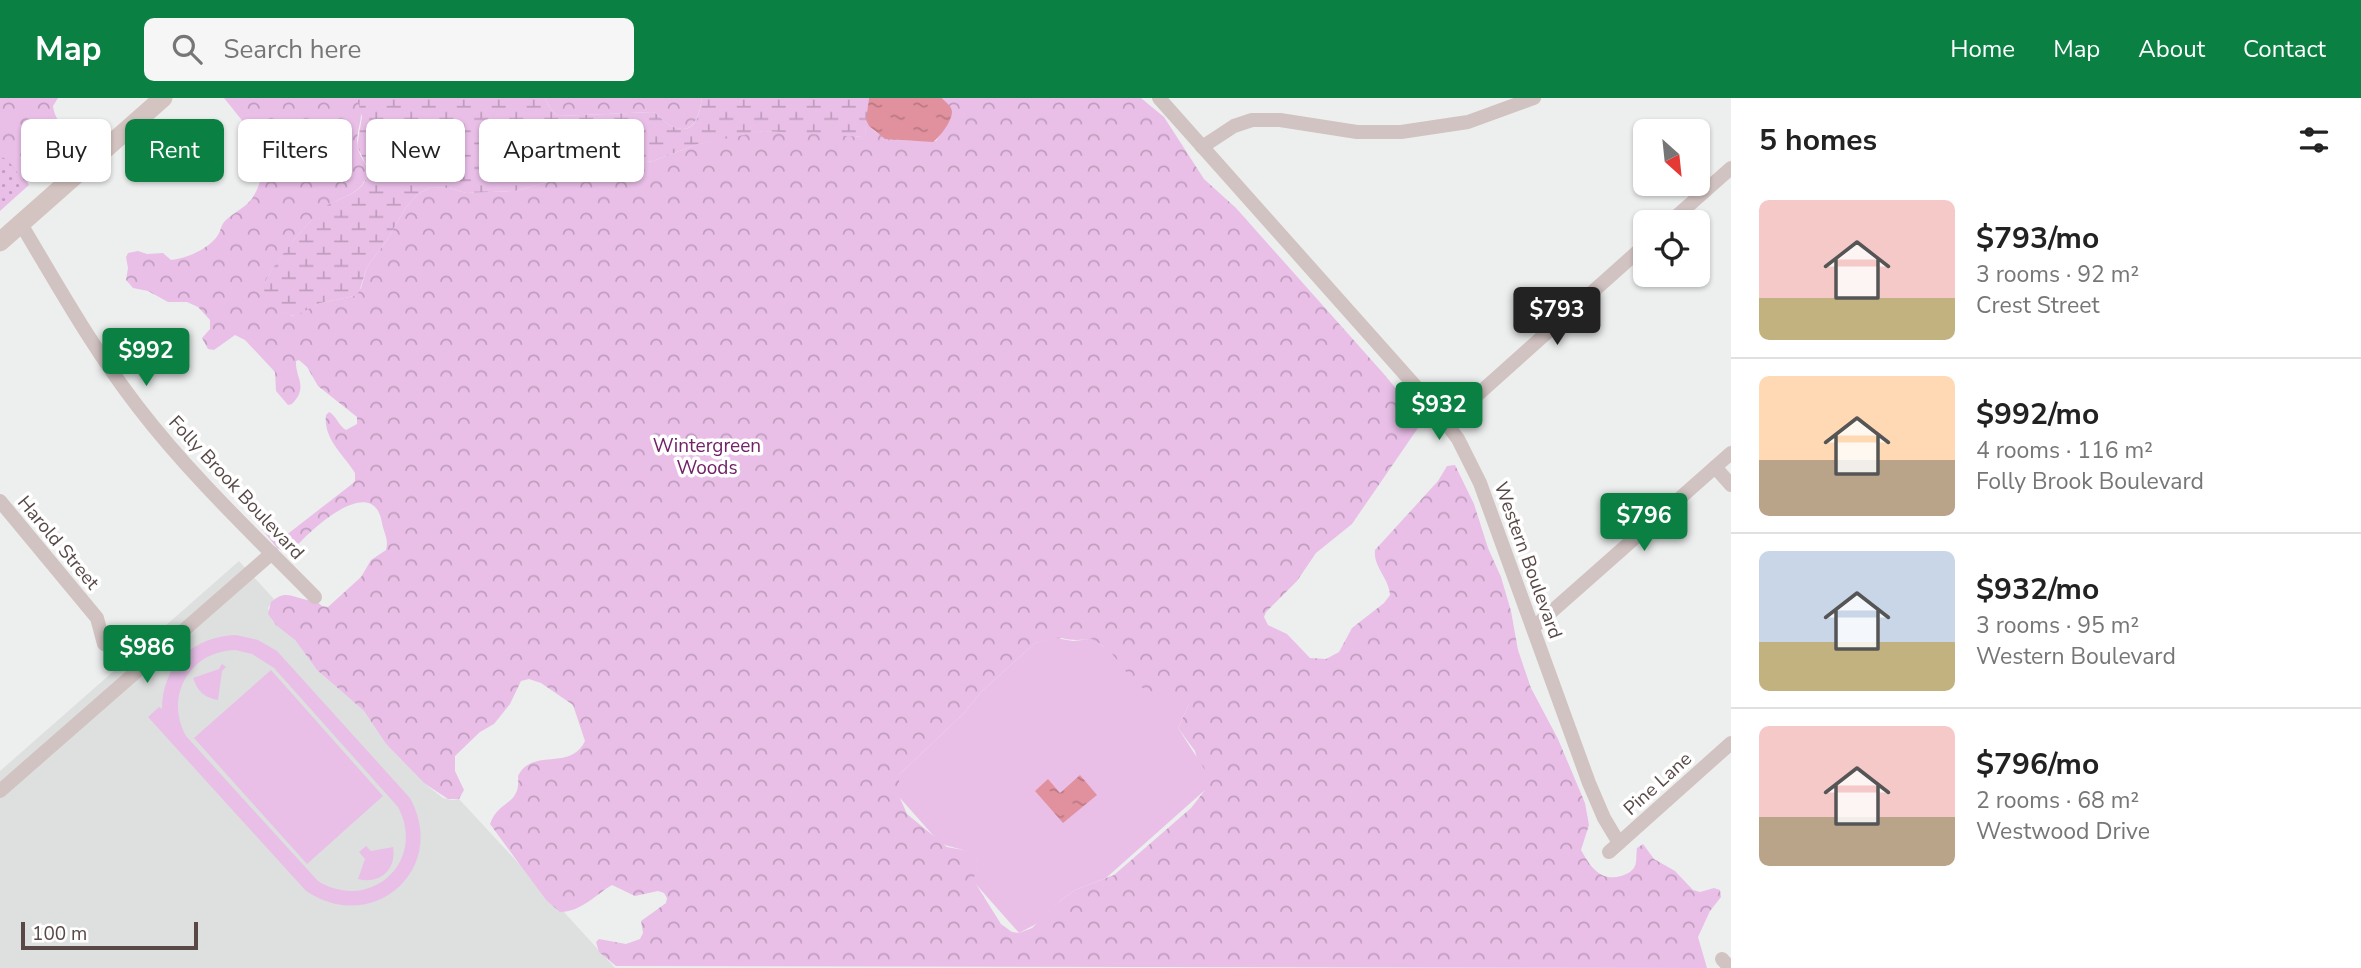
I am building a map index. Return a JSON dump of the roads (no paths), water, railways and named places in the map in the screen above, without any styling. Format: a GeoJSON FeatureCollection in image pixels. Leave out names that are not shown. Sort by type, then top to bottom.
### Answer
{"type":"FeatureCollection","features":[{"type":"Feature","properties":{"kind":"main road"},"geometry":{"type":"LineString","coordinates":[[0,242],[163,98]]}},
{"type":"Feature","properties":{"kind":"street","name":"Western Boulevard"},"geometry":{"type":"LineString","coordinates":[[1159,98],[1446,423],[1463,447],[1480,483],[1590,788],[1614,847]]}},
{"type":"Feature","properties":{"kind":"street"},"geometry":{"type":"LineString","coordinates":[[1202,147],[1234,126],[1255,120],[1280,120],[1357,132],[1401,132],[1468,122],[1534,98]]}},
{"type":"Feature","properties":{"kind":"street"},"geometry":{"type":"LineString","coordinates":[[1684,210],[1731,168]]}},
{"type":"Feature","properties":{"kind":"street","name":"Folly Brook Boulevard"},"geometry":{"type":"LineString","coordinates":[[21,224],[96,350],[136,405],[198,479],[315,597]]}},
{"type":"Feature","properties":{"kind":"street"},"geometry":{"type":"LineString","coordinates":[[1446,423],[1633,256]]}},
{"type":"Feature","properties":{"kind":"street"},"geometry":{"type":"LineString","coordinates":[[1533,628],[1731,453]]}},
{"type":"Feature","properties":{"kind":"street"},"geometry":{"type":"LineString","coordinates":[[1715,467],[1731,485]]}},
{"type":"Feature","properties":{"kind":"street","name":"Harold Street"},"geometry":{"type":"LineString","coordinates":[[0,501],[97,618],[104,644]]}},
{"type":"Feature","properties":{"kind":"street"},"geometry":{"type":"LineString","coordinates":[[0,791],[272,553]]}},
{"type":"Feature","properties":{"kind":"street","name":"Pine Lane"},"geometry":{"type":"LineString","coordinates":[[1614,847],[1731,743]]}},
{"type":"Feature","properties":{"kind":"water"},"geometry":{"type":"Polygon","coordinates":[[[869,98],[942,98],[952,112],[945,129],[933,142],[885,139],[869,126],[866,120],[869,98]]]}},
{"type":"Feature","properties":{"kind":"water"},"geometry":{"type":"Polygon","coordinates":[[[1080,775],[1097,795],[1063,823],[1035,791],[1048,779],[1060,793],[1080,775]]]}},
{"type":"Feature","properties":{"kind":"park label","name":"Wintergreen Woods"},"geometry":{"type":"Point","coordinates":[707,456]}}]}
